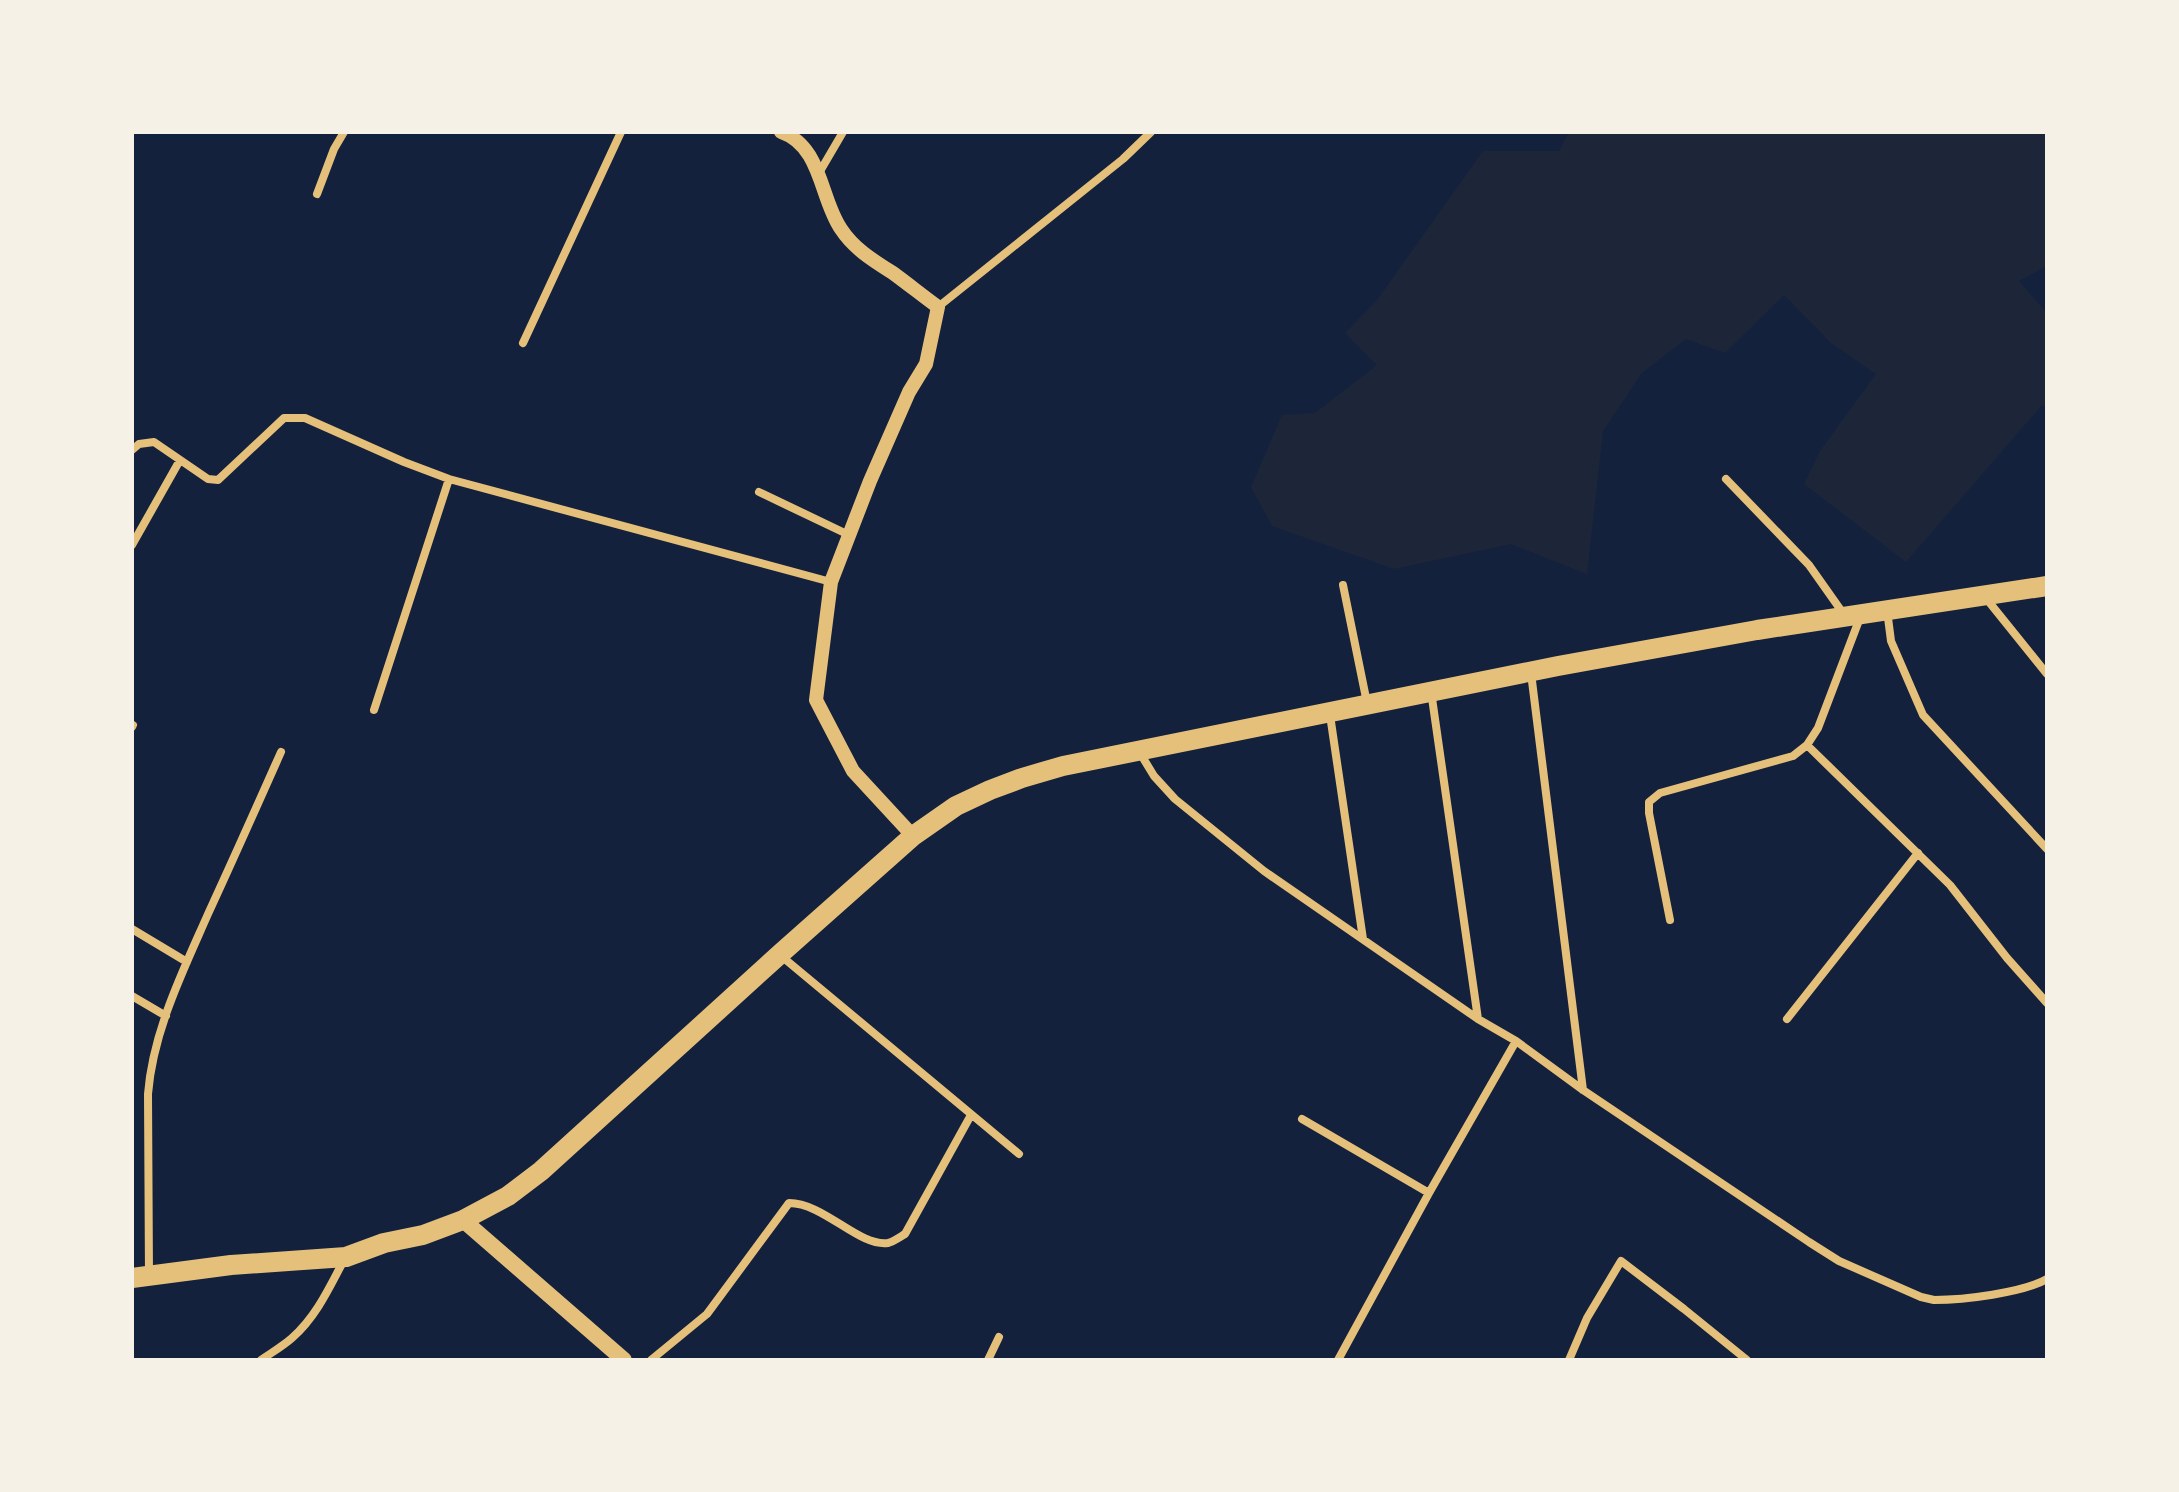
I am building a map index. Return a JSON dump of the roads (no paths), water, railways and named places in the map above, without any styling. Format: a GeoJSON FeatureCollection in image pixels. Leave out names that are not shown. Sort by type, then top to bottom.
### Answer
{"type":"FeatureCollection","features":[{"type":"Feature","properties":{"kind":"highway"},"geometry":{"type":"LineString","coordinates":[[140,1278],[231,1265],[346,1257],[463,1220],[508,1196],[541,1171],[913,836],[956,806],[1022,778],[1063,766],[1531,672],[1757,630],[2047,586]]}},
{"type":"Feature","properties":{"kind":"main road"},"geometry":{"type":"LineString","coordinates":[[463,1220],[624,1360]]}},
{"type":"Feature","properties":{"kind":"street"},"geometry":{"type":"LineString","coordinates":[[317,194],[344,132]]}},
{"type":"Feature","properties":{"kind":"street"},"geometry":{"type":"LineString","coordinates":[[523,343],[621,132]]}},
{"type":"Feature","properties":{"kind":"street"},"geometry":{"type":"LineString","coordinates":[[781,132],[803,148],[819,173],[841,230],[871,260],[938,307]]}},
{"type":"Feature","properties":{"kind":"street"},"geometry":{"type":"LineString","coordinates":[[819,173],[843,132]]}},
{"type":"Feature","properties":{"kind":"street"},"geometry":{"type":"LineString","coordinates":[[913,836],[853,771],[816,700],[831,582],[870,481],[909,392],[926,364],[938,307],[1123,159],[1151,132]]}},
{"type":"Feature","properties":{"kind":"street"},"geometry":{"type":"LineString","coordinates":[[132,450],[139,444],[154,442],[208,479],[218,480],[284,418],[305,418],[449,479],[831,582]]}},
{"type":"Feature","properties":{"kind":"street"},"geometry":{"type":"LineString","coordinates":[[132,545],[180,460]]}},
{"type":"Feature","properties":{"kind":"street"},"geometry":{"type":"LineString","coordinates":[[374,710],[449,479]]}},
{"type":"Feature","properties":{"kind":"street"},"geometry":{"type":"LineString","coordinates":[[1670,920],[1649,802],[1660,793],[1793,756],[1807,745],[1818,728],[1853,616],[1809,565],[1726,479]]}},
{"type":"Feature","properties":{"kind":"street"},"geometry":{"type":"LineString","coordinates":[[759,492],[849,535]]}},
{"type":"Feature","properties":{"kind":"street"},"geometry":{"type":"LineString","coordinates":[[1343,585],[1367,704]]}},
{"type":"Feature","properties":{"kind":"street"},"geometry":{"type":"LineString","coordinates":[[1984,595],[2047,674]]}},
{"type":"Feature","properties":{"kind":"street"},"geometry":{"type":"LineString","coordinates":[[1887,610],[1891,641],[1923,715],[2047,849]]}},
{"type":"Feature","properties":{"kind":"street"},"geometry":{"type":"LineString","coordinates":[[1531,672],[1583,1090]]}},
{"type":"Feature","properties":{"kind":"street"},"geometry":{"type":"LineString","coordinates":[[1431,691],[1478,1019]]}},
{"type":"Feature","properties":{"kind":"street"},"geometry":{"type":"LineString","coordinates":[[1330,711],[1363,939]]}},
{"type":"Feature","properties":{"kind":"street"},"geometry":{"type":"LineString","coordinates":[[1807,745],[1950,885],[2047,1003]]}},
{"type":"Feature","properties":{"kind":"street"},"geometry":{"type":"LineString","coordinates":[[1138,751],[1163,787],[1252,863],[1839,1261],[1921,1297],[1946,1300],[2021,1289],[2047,1279]]}},
{"type":"Feature","properties":{"kind":"street"},"geometry":{"type":"LineString","coordinates":[[140,1278],[150,1073],[166,1016],[187,962],[281,752]]}},
{"type":"Feature","properties":{"kind":"street"},"geometry":{"type":"LineString","coordinates":[[1787,1019],[1918,853]]}},
{"type":"Feature","properties":{"kind":"street"},"geometry":{"type":"LineString","coordinates":[[132,929],[187,962]]}},
{"type":"Feature","properties":{"kind":"street"},"geometry":{"type":"LineString","coordinates":[[780,954],[1019,1154]]}},
{"type":"Feature","properties":{"kind":"street"},"geometry":{"type":"LineString","coordinates":[[132,996],[166,1016]]}},
{"type":"Feature","properties":{"kind":"street"},"geometry":{"type":"LineString","coordinates":[[1338,1360],[1516,1041]]}},
{"type":"Feature","properties":{"kind":"street"},"geometry":{"type":"LineString","coordinates":[[651,1360],[713,1307],[789,1203],[812,1207],[873,1242],[890,1243],[905,1234],[971,1115]]}},
{"type":"Feature","properties":{"kind":"street"},"geometry":{"type":"LineString","coordinates":[[1302,1119],[1429,1193]]}},
{"type":"Feature","properties":{"kind":"street"},"geometry":{"type":"LineString","coordinates":[[267,1359],[311,1318],[346,1257]]}},
{"type":"Feature","properties":{"kind":"street"},"geometry":{"type":"LineString","coordinates":[[1569,1360],[1587,1318],[1621,1261],[1747,1360]]}},
{"type":"Feature","properties":{"kind":"street"},"geometry":{"type":"LineString","coordinates":[[988,1360],[999,1337]]}}]}
